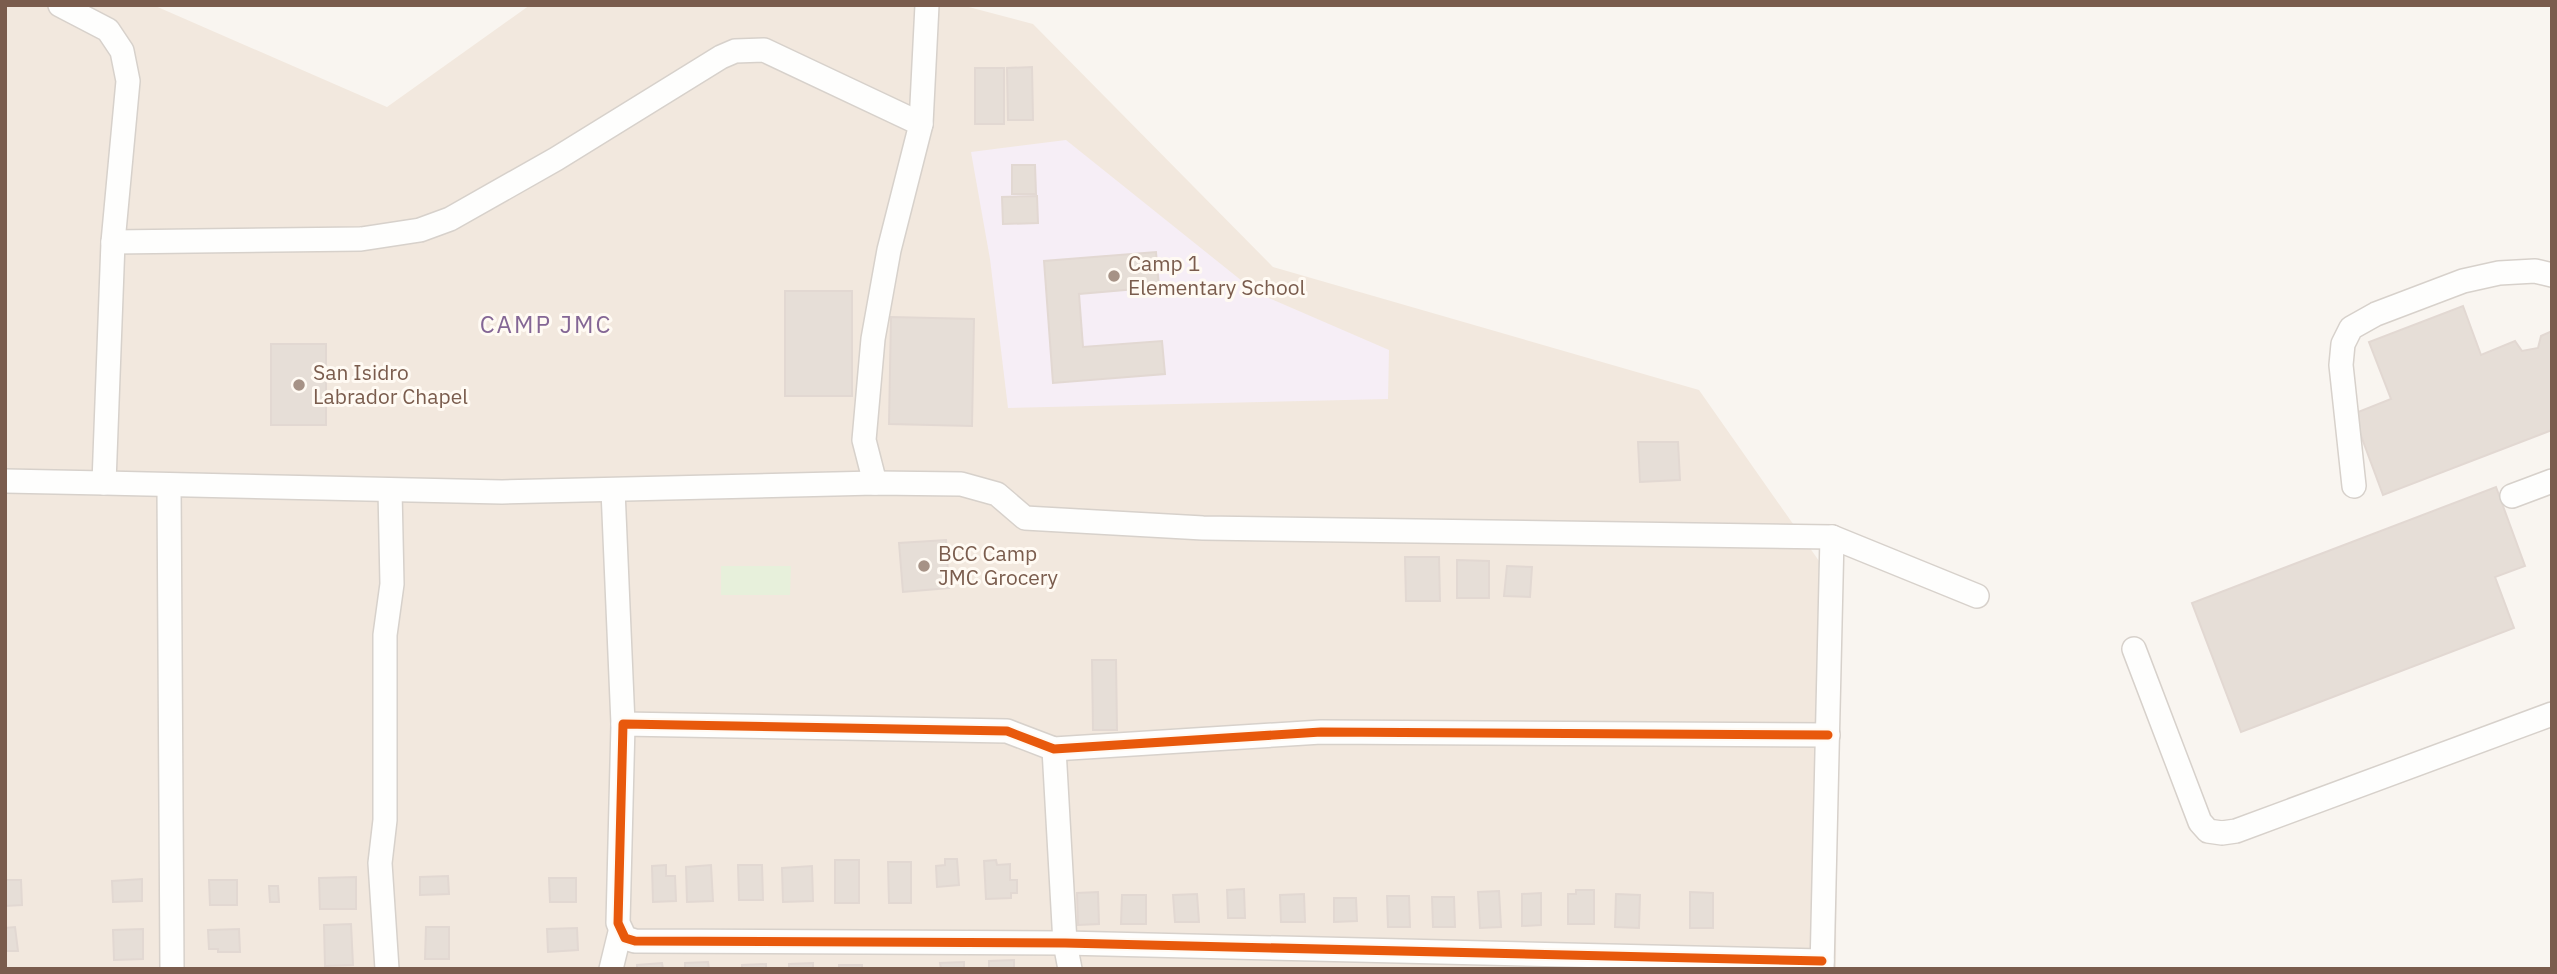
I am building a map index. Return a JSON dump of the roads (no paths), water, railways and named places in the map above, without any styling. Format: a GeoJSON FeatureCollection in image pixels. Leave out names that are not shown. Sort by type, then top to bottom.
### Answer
{"type":"FeatureCollection","features":[{"type":"Feature","properties":{"kind":"street"},"geometry":{"type":"LineString","coordinates":[[60,5],[108,30],[122,51],[128,81],[113,242],[104,483]]}},
{"type":"Feature","properties":{"kind":"street"},"geometry":{"type":"LineString","coordinates":[[875,483],[864,440],[873,339],[889,250],[921,124],[927,5]]}},
{"type":"Feature","properties":{"kind":"street"},"geometry":{"type":"LineString","coordinates":[[113,242],[361,239],[420,230],[450,219],[556,159],[735,51],[764,50],[921,124]]}},
{"type":"Feature","properties":{"kind":"street"},"geometry":{"type":"LineString","coordinates":[[2354,486],[2341,365],[2343,344],[2351,328],[2376,314],[2463,281],[2499,273],[2535,271],[2552,275]]}},
{"type":"Feature","properties":{"kind":"street"},"geometry":{"type":"LineString","coordinates":[[5,481],[502,492],[875,483],[961,484],[997,494],[1025,518],[1203,528],[1832,537],[1977,596]]}},
{"type":"Feature","properties":{"kind":"street"},"geometry":{"type":"LineString","coordinates":[[2512,496],[2552,481]]}},
{"type":"Feature","properties":{"kind":"street"},"geometry":{"type":"LineString","coordinates":[[169,485],[172,969]]}},
{"type":"Feature","properties":{"kind":"street"},"geometry":{"type":"LineString","coordinates":[[387,969],[380,863],[385,820],[386,635],[391,584],[390,489]]}},
{"type":"Feature","properties":{"kind":"street"},"geometry":{"type":"LineString","coordinates":[[611,969],[620,932],[618,923],[623,724],[612,490]]}},
{"type":"Feature","properties":{"kind":"street"},"geometry":{"type":"LineString","coordinates":[[620,932],[625,938],[635,941],[1065,943],[1822,965],[1832,537]]}},
{"type":"Feature","properties":{"kind":"street"},"geometry":{"type":"LineString","coordinates":[[2134,649],[2200,822],[2208,831],[2236,831],[2552,714]]}},
{"type":"Feature","properties":{"kind":"street"},"geometry":{"type":"LineString","coordinates":[[623,724],[1007,731],[1054,749],[1321,732],[1828,735]]}},
{"type":"Feature","properties":{"kind":"street"},"geometry":{"type":"LineString","coordinates":[[1054,749],[1065,943],[1070,969]]}},
{"type":"Feature","properties":{"kind":"place","name":"Camp 1 Elementary School"},"geometry":{"type":"Point","coordinates":[1114,276]}},
{"type":"Feature","properties":{"kind":"place","name":"San Isidro Labrador Chapel"},"geometry":{"type":"Point","coordinates":[299,385]}},
{"type":"Feature","properties":{"kind":"place","name":"BCC Camp JMC Grocery"},"geometry":{"type":"Point","coordinates":[924,566]}},
{"type":"Feature","properties":{"kind":"district","name":"CAMP JMC"},"geometry":{"type":"Point","coordinates":[546,325]}}]}
